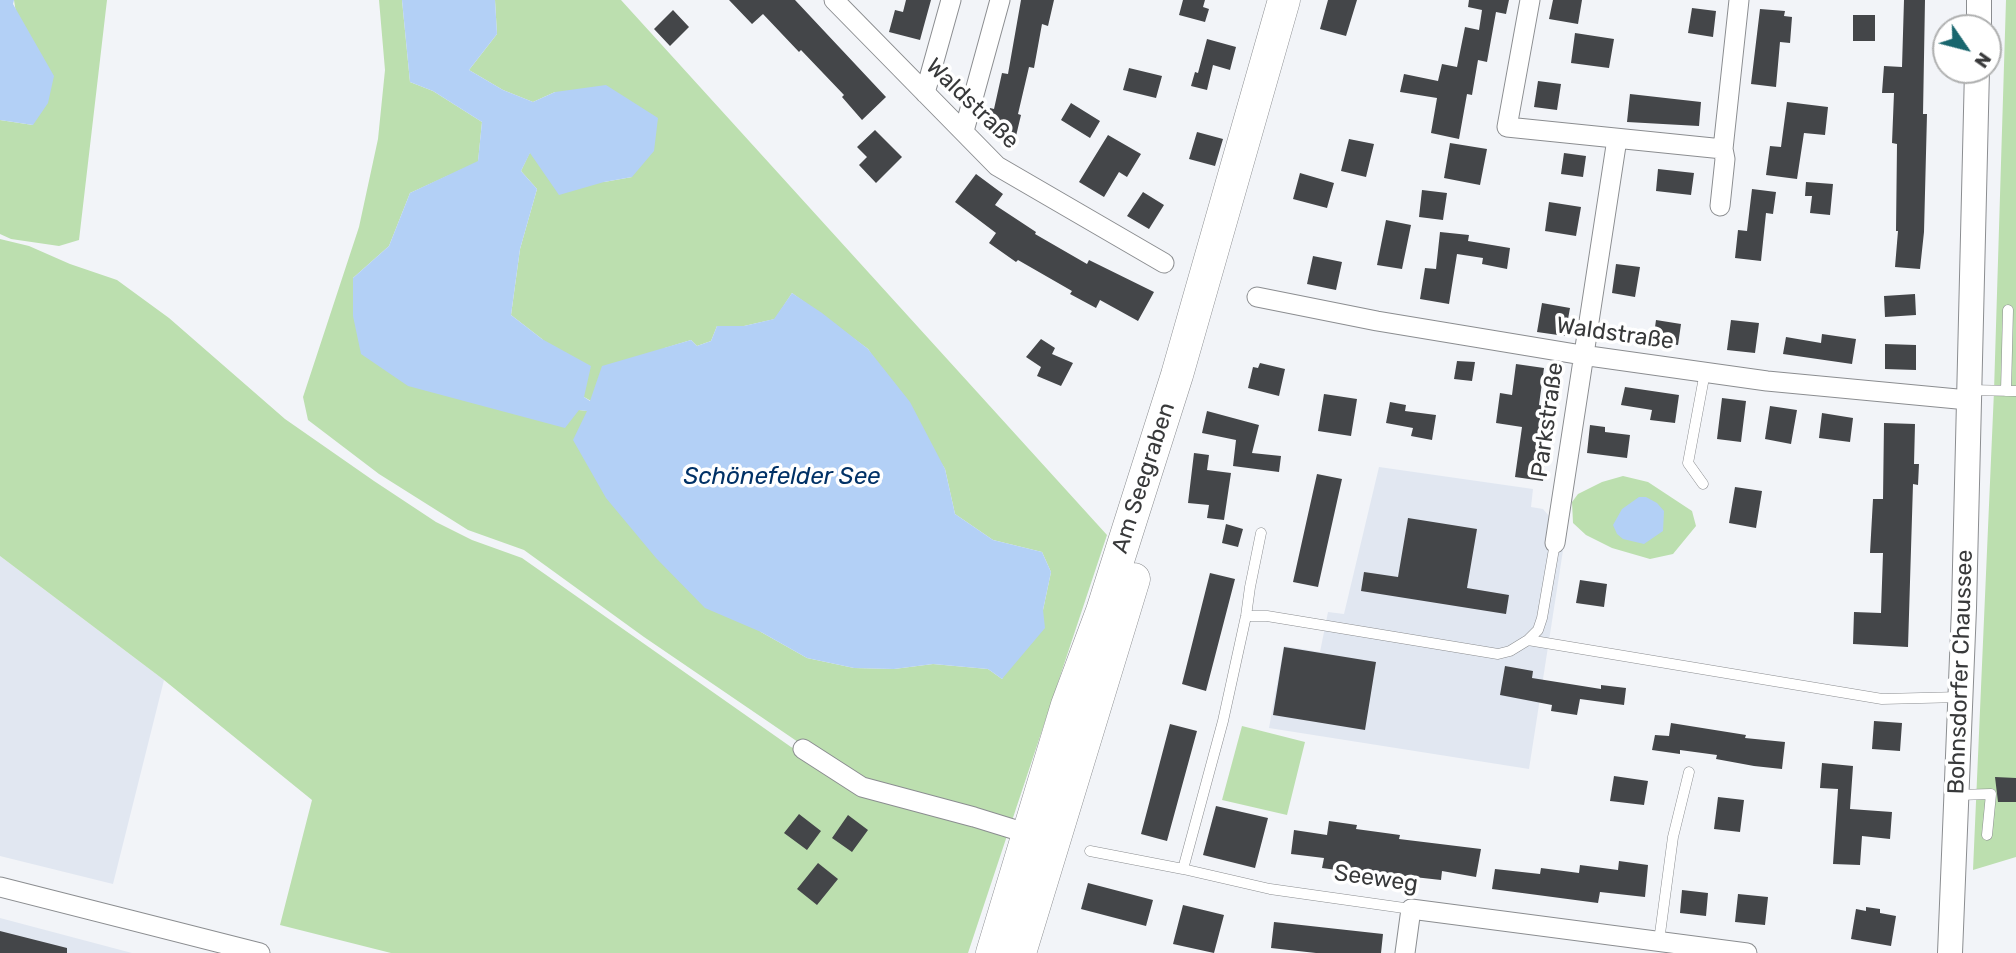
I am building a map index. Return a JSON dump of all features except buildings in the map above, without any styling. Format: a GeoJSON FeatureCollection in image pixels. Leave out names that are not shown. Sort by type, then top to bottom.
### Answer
{"type":"FeatureCollection","features":[{"type":"Feature","properties":{"kind":"main road","name":"Am Seegraben"},"geometry":{"type":"LineString","coordinates":[[992,953],[1067,705],[1106,598],[1177,375],[1284,0]]}},
{"type":"Feature","properties":{"kind":"main road","name":"Am Seegraben"},"geometry":{"type":"LineString","coordinates":[[1020,953],[1225,285],[1306,0]]}},
{"type":"Feature","properties":{"kind":"street","name":"Waldstraße"},"geometry":{"type":"LineString","coordinates":[[834,0],[997,166],[1164,262]]}},
{"type":"Feature","properties":{"kind":"street"},"geometry":{"type":"LineString","coordinates":[[925,93],[951,0]]}},
{"type":"Feature","properties":{"kind":"street"},"geometry":{"type":"LineString","coordinates":[[964,131],[1000,0]]}},
{"type":"Feature","properties":{"kind":"street"},"geometry":{"type":"LineString","coordinates":[[1530,0],[1507,127],[1723,149]]}},
{"type":"Feature","properties":{"kind":"street"},"geometry":{"type":"LineString","coordinates":[[1720,206],[1725,159],[1723,149],[1739,0]]}},
{"type":"Feature","properties":{"kind":"street","name":"Bohnsdorfer Chaussee"},"geometry":{"type":"LineString","coordinates":[[1950,953],[1961,697],[1977,84]]}},
{"type":"Feature","properties":{"kind":"street","name":"Parkstraße"},"geometry":{"type":"LineString","coordinates":[[1555,543],[1617,139]]}},
{"type":"Feature","properties":{"kind":"street","name":"Waldstraße"},"geometry":{"type":"LineString","coordinates":[[1257,296],[1377,321],[1582,355],[1767,381],[1968,395]]}},
{"type":"Feature","properties":{"kind":"street"},"geometry":{"type":"LineString","coordinates":[[803,749],[862,787],[1029,834]]}},
{"type":"Feature","properties":{"kind":"street"},"geometry":{"type":"LineString","coordinates":[[0,887],[260,953]]}},
{"type":"Feature","properties":{"kind":"street"},"geometry":{"type":"LineString","coordinates":[[1405,953],[1411,909]]}},
{"type":"Feature","properties":{"kind":"street","name":"Seeweg"},"geometry":{"type":"LineString","coordinates":[[1411,909],[1628,945],[1659,941],[1747,953]]}},
{"type":"Feature","properties":{"kind":"lane"},"geometry":{"type":"LineString","coordinates":[[1968,395],[2011,391],[2008,310]]}},
{"type":"Feature","properties":{"kind":"lane"},"geometry":{"type":"LineString","coordinates":[[1703,484],[1688,463],[1705,372]]}},
{"type":"Feature","properties":{"kind":"lane"},"geometry":{"type":"LineString","coordinates":[[1183,869],[1223,721],[1261,533]]}},
{"type":"Feature","properties":{"kind":"lane"},"geometry":{"type":"LineString","coordinates":[[1246,616],[1267,616],[1498,654],[1510,651],[1538,630],[1555,543]]}},
{"type":"Feature","properties":{"kind":"lane"},"geometry":{"type":"LineString","coordinates":[[1528,640],[1882,699],[1961,697]]}},
{"type":"Feature","properties":{"kind":"lane"},"geometry":{"type":"LineString","coordinates":[[1659,941],[1673,837],[1689,772]]}},
{"type":"Feature","properties":{"kind":"lane"},"geometry":{"type":"LineString","coordinates":[[1956,795],[1991,794],[1987,835]]}},
{"type":"Feature","properties":{"kind":"lane","name":"Seeweg"},"geometry":{"type":"LineString","coordinates":[[1090,851],[1270,889],[1411,909]]}},
{"type":"Feature","properties":{"kind":"shaded area"},"geometry":{"type":"Polygon","coordinates":[[[1379,467],[1533,489],[1531,507],[1543,509],[1549,516],[1545,541],[1564,544],[1529,769],[1269,728],[1284,646],[1320,652],[1328,612],[1344,614],[1379,467]]]}},
{"type":"Feature","properties":{"kind":"shaded area"},"geometry":{"type":"Polygon","coordinates":[[[0,556],[164,680],[113,884],[0,856],[0,556]]]}},
{"type":"Feature","properties":{"kind":"shaded area"},"geometry":{"type":"Polygon","coordinates":[[[0,918],[132,953],[0,953],[0,918]]]}},
{"type":"Feature","properties":{"kind":"green space"},"geometry":{"type":"Polygon","coordinates":[[[14,0],[107,0],[79,240],[59,246],[11,239],[0,234],[0,120],[33,125],[14,0]]]}},
{"type":"Feature","properties":{"kind":"green space"},"geometry":{"type":"Polygon","coordinates":[[[379,0],[402,0],[410,82],[433,91],[482,122],[478,162],[410,193],[389,246],[353,278],[579,410],[588,411],[761,632],[807,658],[854,668],[894,669],[933,664],[988,669],[1002,679],[1043,610],[1051,572],[1042,552],[993,540],[955,514],[945,469],[868,349],[792,293],[775,319],[744,326],[717,326],[711,341],[697,346],[691,340],[665,348],[591,401],[584,397],[542,339],[511,315],[520,249],[537,189],[521,171],[530,152],[604,182],[632,177],[555,92],[533,102],[503,90],[469,70],[497,34],[495,0],[621,0],[1107,535],[968,953],[391,953],[280,925],[312,800],[164,680],[0,556],[0,239],[29,246],[117,280],[169,318],[285,419],[374,481],[436,522],[472,540],[522,558],[791,747],[843,769],[798,742],[644,637],[524,550],[468,530],[379,474],[308,420],[303,397],[359,227],[378,139],[385,70],[379,0]]]}},
{"type":"Feature","properties":{"kind":"green space"},"geometry":{"type":"Polygon","coordinates":[[[2006,0],[2016,0],[2016,857],[1973,870],[1994,391],[2006,0]]]}},
{"type":"Feature","properties":{"kind":"green space"},"geometry":{"type":"Polygon","coordinates":[[[1623,476],[1648,482],[1692,511],[1696,526],[1673,554],[1650,559],[1612,548],[1586,535],[1573,523],[1572,502],[1578,494],[1602,482],[1623,476]]]}},
{"type":"Feature","properties":{"kind":"green space"},"geometry":{"type":"Polygon","coordinates":[[[1242,726],[1305,742],[1287,815],[1222,800],[1242,726]]]}},
{"type":"Feature","properties":{"kind":"water"},"geometry":{"type":"Polygon","coordinates":[[[0,0],[14,0],[13,4],[54,76],[48,103],[33,125],[0,120],[0,0]]]}},
{"type":"Feature","properties":{"kind":"water","name":"Schönefelder See"},"geometry":{"type":"Polygon","coordinates":[[[402,0],[495,0],[497,34],[469,70],[503,90],[533,102],[555,92],[606,85],[658,118],[654,151],[632,177],[559,195],[530,153],[521,171],[537,189],[520,249],[511,315],[542,339],[591,366],[584,397],[590,401],[602,366],[691,340],[697,346],[711,341],[717,326],[744,326],[774,319],[792,293],[822,313],[868,349],[910,402],[945,469],[955,514],[993,540],[1042,552],[1051,572],[1043,610],[1045,628],[1002,679],[988,669],[933,664],[894,669],[854,668],[807,658],[761,632],[705,608],[656,558],[606,498],[573,440],[587,411],[579,410],[565,428],[408,386],[361,354],[353,316],[353,278],[389,246],[410,193],[478,161],[482,122],[433,91],[410,82],[402,0]]]}},
{"type":"Feature","properties":{"kind":"water"},"geometry":{"type":"Polygon","coordinates":[[[1639,497],[1646,497],[1657,503],[1664,511],[1663,531],[1644,544],[1623,539],[1613,525],[1622,509],[1639,497]]]}}]}
